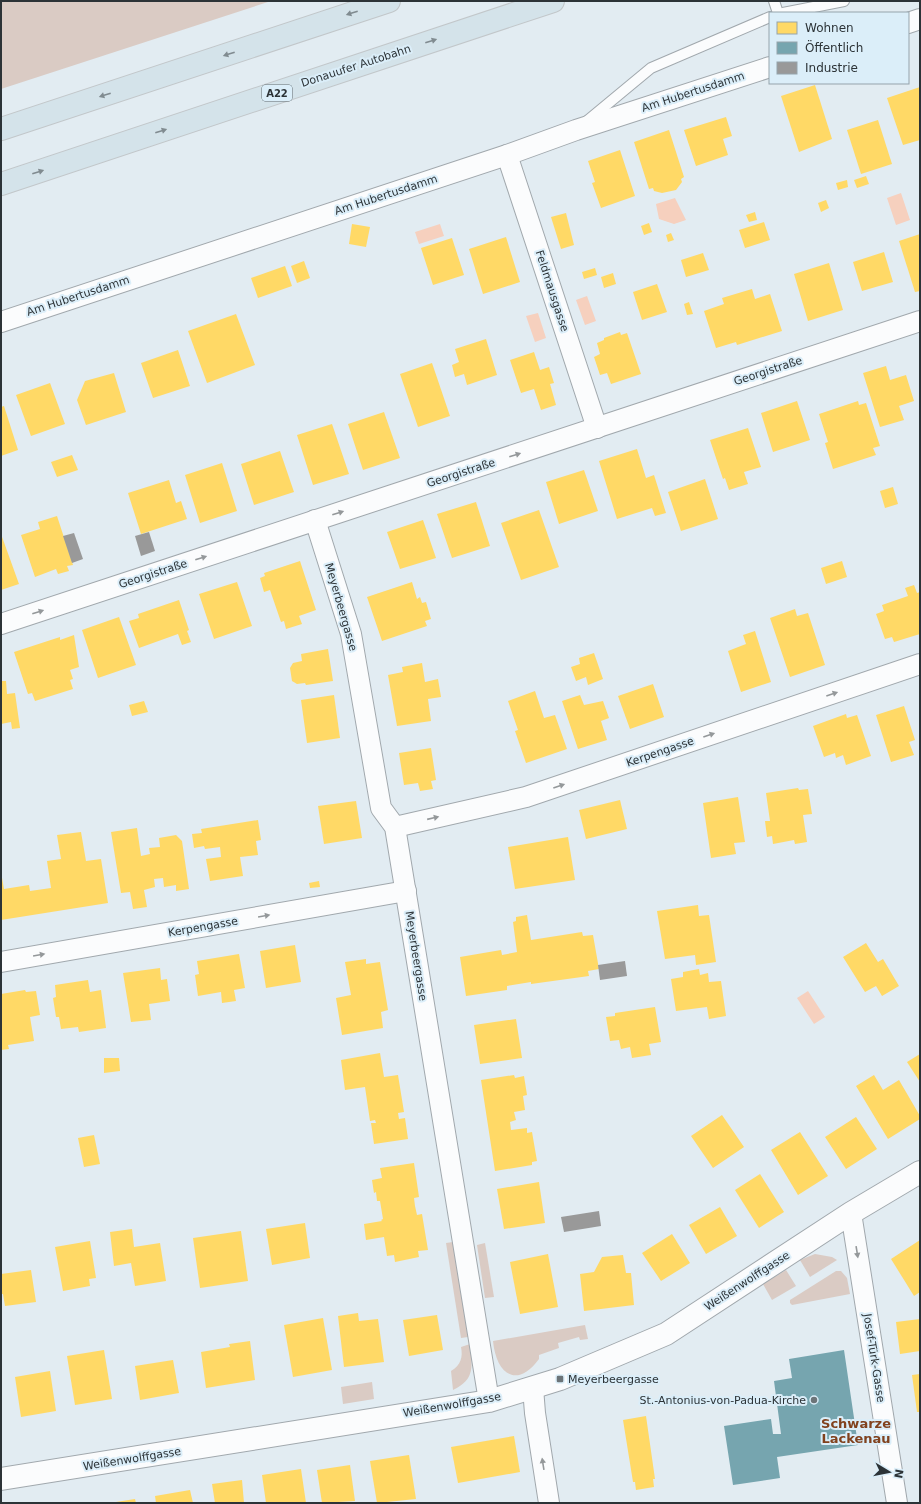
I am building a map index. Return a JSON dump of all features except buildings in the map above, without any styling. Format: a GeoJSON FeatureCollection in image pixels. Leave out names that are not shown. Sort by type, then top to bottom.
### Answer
{"type":"FeatureCollection","features":[{"type":"Feature","properties":{"kind":"highway"},"geometry":{"type":"LineString","coordinates":[[1,130],[389,1]]}},
{"type":"Feature","properties":{"kind":"highway","name":"Donauufer Autobahn"},"geometry":{"type":"LineString","coordinates":[[1,184],[552,1]]}},
{"type":"Feature","properties":{"kind":"street"},"geometry":{"type":"LineString","coordinates":[[909,23],[920,19]]}},
{"type":"Feature","properties":{"kind":"street","name":"Am Hubertusdamm"},"geometry":{"type":"LineString","coordinates":[[1,322],[507,155],[576,130],[769,67]]}},
{"type":"Feature","properties":{"kind":"street","name":"Feldmausgasse"},"geometry":{"type":"LineString","coordinates":[[507,155],[597,428]]}},
{"type":"Feature","properties":{"kind":"street","name":"Georgistraße"},"geometry":{"type":"LineString","coordinates":[[1,624],[920,321]]}},
{"type":"Feature","properties":{"kind":"street","name":"Meyerbeergasse"},"geometry":{"type":"LineString","coordinates":[[315,520],[351,634],[381,808],[395,826],[489,1401]]}},
{"type":"Feature","properties":{"kind":"street","name":"Kerpengasse"},"geometry":{"type":"LineString","coordinates":[[395,826],[526,797],[920,664]]}},
{"type":"Feature","properties":{"kind":"street","name":"Kerpengasse"},"geometry":{"type":"LineString","coordinates":[[1,962],[406,891]]}},
{"type":"Feature","properties":{"kind":"street","name":"Weißenwolffgasse"},"geometry":{"type":"LineString","coordinates":[[1,1479],[489,1401],[560,1380],[666,1334],[851,1213],[920,1172]]}},
{"type":"Feature","properties":{"kind":"street","name":"Josef-Türk-Gasse"},"geometry":{"type":"LineString","coordinates":[[851,1213],[897,1503]]}},
{"type":"Feature","properties":{"kind":"street"},"geometry":{"type":"LineString","coordinates":[[534,1388],[535,1413],[549,1503]]}},
{"type":"Feature","properties":{"kind":"lane"},"geometry":{"type":"LineString","coordinates":[[774,1],[778,12]]}},
{"type":"Feature","properties":{"kind":"lane"},"geometry":{"type":"LineString","coordinates":[[788,12],[844,1]]}},
{"type":"Feature","properties":{"kind":"lane"},"geometry":{"type":"LineString","coordinates":[[576,130],[651,68],[769,18]]}},
{"type":"Feature","properties":{"kind":"shaded area"},"geometry":{"type":"Polygon","coordinates":[[[1,1],[271,1],[1,89],[1,1]]]}},
{"type":"Feature","properties":{"kind":"shaded area"},"geometry":{"type":"Polygon","coordinates":[[[901,193],[910,220],[896,225],[887,198],[901,193]]]}},
{"type":"Feature","properties":{"kind":"shaded area"},"geometry":{"type":"Polygon","coordinates":[[[675,198],[686,220],[674,224],[659,219],[656,204],[675,198]]]}},
{"type":"Feature","properties":{"kind":"shaded area"},"geometry":{"type":"Polygon","coordinates":[[[440,224],[444,236],[419,244],[415,232],[440,224]]]}},
{"type":"Feature","properties":{"kind":"shaded area"},"geometry":{"type":"Polygon","coordinates":[[[587,296],[596,321],[585,325],[576,300],[587,296]]]}},
{"type":"Feature","properties":{"kind":"shaded area"},"geometry":{"type":"Polygon","coordinates":[[[538,313],[546,338],[535,342],[526,316],[538,313]]]}},
{"type":"Feature","properties":{"kind":"shaded area"},"geometry":{"type":"Polygon","coordinates":[[[808,991],[825,1017],[814,1024],[797,998],[808,991]]]}},
{"type":"Feature","properties":{"kind":"shaded area"},"geometry":{"type":"Polygon","coordinates":[[[453,1242],[468,1337],[461,1338],[446,1243],[453,1242]]]}},
{"type":"Feature","properties":{"kind":"shaded area"},"geometry":{"type":"Polygon","coordinates":[[[485,1243],[494,1297],[485,1298],[477,1245],[485,1243]]]}},
{"type":"Feature","properties":{"kind":"shaded area"},"geometry":{"type":"Polygon","coordinates":[[[815,1254],[832,1257],[837,1260],[810,1277],[800,1260],[815,1254]]]}},
{"type":"Feature","properties":{"kind":"shaded area"},"geometry":{"type":"Polygon","coordinates":[[[786,1270],[796,1286],[772,1300],[763,1284],[786,1270]]]}},
{"type":"Feature","properties":{"kind":"shaded area"},"geometry":{"type":"Polygon","coordinates":[[[836,1271],[841,1271],[847,1278],[850,1294],[792,1305],[790,1303],[790,1300],[836,1271]]]}},
{"type":"Feature","properties":{"kind":"shaded area"},"geometry":{"type":"Polygon","coordinates":[[[585,1325],[588,1339],[580,1340],[579,1337],[558,1343],[559,1348],[539,1355],[539,1359],[523,1374],[508,1374],[498,1362],[493,1341],[585,1325]]]}},
{"type":"Feature","properties":{"kind":"shaded area"},"geometry":{"type":"Polygon","coordinates":[[[470,1344],[472,1365],[471,1371],[466,1381],[453,1390],[451,1371],[459,1363],[462,1354],[461,1347],[470,1344]]]}},
{"type":"Feature","properties":{"kind":"shaded area"},"geometry":{"type":"Polygon","coordinates":[[[372,1382],[374,1399],[343,1404],[341,1387],[372,1382]]]}},
{"type":"Feature","properties":{"kind":"place","name":"Meyerbeergasse"},"geometry":{"type":"Point","coordinates":[560,1379]}},
{"type":"Feature","properties":{"kind":"place","name":"St.-Antonius-von-Padua-Kirche"},"geometry":{"type":"Point","coordinates":[814,1400]}},
{"type":"Feature","properties":{"kind":"district","name":"Schwarze Lackenau"},"geometry":{"type":"Point","coordinates":[856,1430]}}]}
